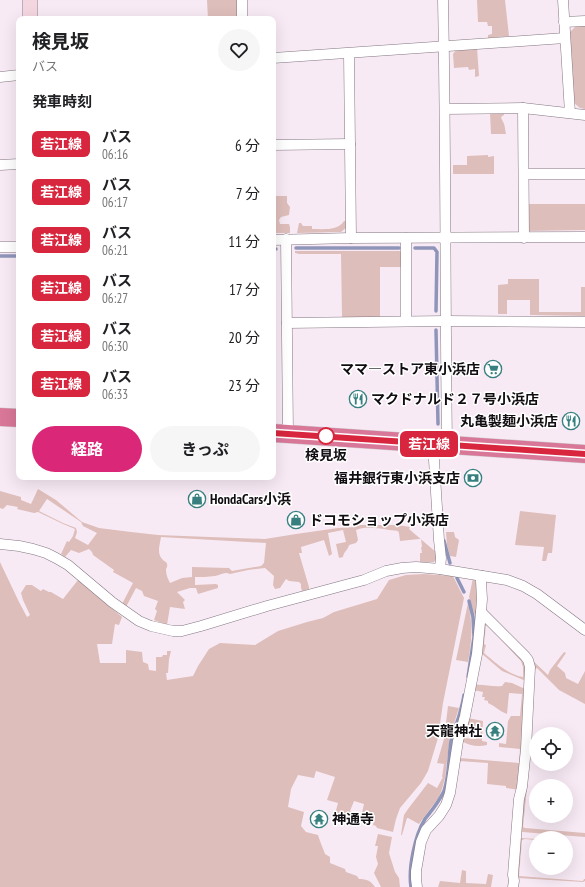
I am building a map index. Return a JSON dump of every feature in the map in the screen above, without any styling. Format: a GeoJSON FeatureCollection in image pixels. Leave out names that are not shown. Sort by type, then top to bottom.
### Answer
{"type":"FeatureCollection","features":[{"type":"Feature","properties":{"kind":"highway"},"geometry":{"type":"LineString","coordinates":[[0,417],[16,418]]}},
{"type":"Feature","properties":{"kind":"highway"},"geometry":{"type":"LineString","coordinates":[[280,433],[585,454]]}},
{"type":"Feature","properties":{"kind":"street"},"geometry":{"type":"LineString","coordinates":[[30,0],[30,16]]}},
{"type":"Feature","properties":{"kind":"street"},"geometry":{"type":"LineString","coordinates":[[242,0],[242,16]]}},
{"type":"Feature","properties":{"kind":"street"},"geometry":{"type":"LineString","coordinates":[[440,569],[433,450],[440,444],[446,321],[443,0]]}},
{"type":"Feature","properties":{"kind":"street"},"geometry":{"type":"LineString","coordinates":[[563,0],[570,113]]}},
{"type":"Feature","properties":{"kind":"street"},"geometry":{"type":"LineString","coordinates":[[564,22],[585,21]]}},
{"type":"Feature","properties":{"kind":"street"},"geometry":{"type":"LineString","coordinates":[[276,58],[566,38]]}},
{"type":"Feature","properties":{"kind":"street"},"geometry":{"type":"LineString","coordinates":[[349,54],[351,238]]}},
{"type":"Feature","properties":{"kind":"street"},"geometry":{"type":"LineString","coordinates":[[0,77],[16,76]]}},
{"type":"Feature","properties":{"kind":"street"},"geometry":{"type":"LineString","coordinates":[[445,109],[523,108],[585,115]]}},
{"type":"Feature","properties":{"kind":"street"},"geometry":{"type":"LineString","coordinates":[[523,108],[524,238]]}},
{"type":"Feature","properties":{"kind":"street"},"geometry":{"type":"LineString","coordinates":[[276,145],[350,144]]}},
{"type":"Feature","properties":{"kind":"street"},"geometry":{"type":"LineString","coordinates":[[0,165],[16,164]]}},
{"type":"Feature","properties":{"kind":"street"},"geometry":{"type":"LineString","coordinates":[[524,174],[585,174]]}},
{"type":"Feature","properties":{"kind":"street"},"geometry":{"type":"LineString","coordinates":[[276,240],[585,237]]}},
{"type":"Feature","properties":{"kind":"street"},"geometry":{"type":"LineString","coordinates":[[406,238],[406,321]]}},
{"type":"Feature","properties":{"kind":"street"},"geometry":{"type":"LineString","coordinates":[[280,433],[287,323],[286,239]]}},
{"type":"Feature","properties":{"kind":"street"},"geometry":{"type":"LineString","coordinates":[[0,247],[16,247]]}},
{"type":"Feature","properties":{"kind":"street"},"geometry":{"type":"LineString","coordinates":[[287,323],[406,321],[585,322]]}},
{"type":"Feature","properties":{"kind":"street"},"geometry":{"type":"LineString","coordinates":[[0,544],[33,549],[56,558],[68,565],[112,602],[139,621],[151,626],[173,631],[182,631],[364,580],[386,571],[416,567],[440,569],[507,580],[523,586],[537,594],[585,630]]}},
{"type":"Feature","properties":{"kind":"street"},"geometry":{"type":"LineString","coordinates":[[417,887],[416,871],[421,842],[426,830],[439,816],[446,805],[450,793],[458,741],[465,716],[477,654],[482,599],[482,576]]}},
{"type":"Feature","properties":{"kind":"street"},"geometry":{"type":"LineString","coordinates":[[481,612],[525,656],[530,667],[526,749],[522,787],[519,799],[513,887]]}},
{"type":"Feature","properties":{"kind":"shaded area"},"geometry":{"type":"Polygon","coordinates":[[[207,0],[237,0],[237,16],[208,16],[207,0]]]}},
{"type":"Feature","properties":{"kind":"shaded area"},"geometry":{"type":"Polygon","coordinates":[[[477,0],[505,0],[509,36],[488,38],[488,35],[492,34],[492,26],[488,26],[487,22],[478,22],[477,0]]]}},
{"type":"Feature","properties":{"kind":"shaded area"},"geometry":{"type":"Polygon","coordinates":[[[585,25],[585,109],[580,108],[574,103],[570,32],[576,26],[585,25]]]}},
{"type":"Feature","properties":{"kind":"shaded area"},"geometry":{"type":"Polygon","coordinates":[[[477,48],[479,76],[475,77],[475,69],[469,70],[468,67],[454,68],[453,54],[456,50],[477,48]]]}},
{"type":"Feature","properties":{"kind":"shaded area"},"geometry":{"type":"Polygon","coordinates":[[[490,113],[504,113],[501,117],[506,134],[491,134],[490,113]]]}},
{"type":"Feature","properties":{"kind":"shaded area"},"geometry":{"type":"Polygon","coordinates":[[[488,155],[488,157],[494,156],[494,174],[453,174],[453,165],[467,165],[467,156],[488,155]]]}},
{"type":"Feature","properties":{"kind":"shaded area"},"geometry":{"type":"Polygon","coordinates":[[[276,196],[287,196],[287,203],[290,207],[289,215],[281,217],[279,220],[280,224],[289,224],[290,233],[276,233],[276,196]]]}},
{"type":"Feature","properties":{"kind":"shaded area"},"geometry":{"type":"Polygon","coordinates":[[[527,204],[585,204],[585,230],[527,231],[527,204]]]}},
{"type":"Feature","properties":{"kind":"shaded area"},"geometry":{"type":"Polygon","coordinates":[[[344,221],[347,221],[347,227],[341,232],[297,233],[299,223],[303,226],[312,226],[312,229],[325,229],[334,228],[344,221]]]}},
{"type":"Feature","properties":{"kind":"shaded area"},"geometry":{"type":"Polygon","coordinates":[[[295,251],[400,251],[402,253],[402,267],[380,267],[380,317],[342,317],[341,254],[299,254],[295,253],[295,251]]]}},
{"type":"Feature","properties":{"kind":"shaded area"},"geometry":{"type":"Polygon","coordinates":[[[508,279],[539,279],[539,312],[581,312],[581,287],[585,287],[585,316],[530,315],[530,300],[507,300],[507,314],[498,314],[498,285],[508,284],[508,279]]]}},
{"type":"Feature","properties":{"kind":"shaded area"},"geometry":{"type":"Polygon","coordinates":[[[38,489],[56,500],[82,522],[99,528],[158,535],[265,539],[338,528],[355,527],[360,525],[398,525],[410,527],[409,529],[421,539],[400,541],[398,531],[371,528],[360,529],[356,530],[358,540],[356,543],[349,545],[343,557],[339,558],[336,544],[346,542],[343,530],[328,533],[332,554],[329,556],[324,540],[301,547],[302,553],[299,553],[309,587],[309,589],[302,591],[301,584],[299,582],[289,581],[286,579],[280,588],[275,589],[273,585],[274,576],[265,568],[230,574],[224,573],[215,576],[195,577],[195,585],[216,584],[218,585],[218,588],[198,594],[196,588],[190,588],[177,592],[185,600],[183,602],[185,609],[170,607],[167,625],[154,620],[157,611],[155,609],[158,601],[144,596],[142,591],[136,588],[126,607],[122,604],[133,583],[113,572],[114,570],[93,555],[89,549],[79,553],[71,550],[65,557],[61,554],[67,541],[69,542],[73,536],[75,529],[38,512],[34,513],[17,509],[18,507],[7,505],[3,509],[0,508],[0,491],[21,497],[21,500],[31,504],[38,489]],[[47,499],[39,511],[76,528],[77,532],[75,538],[88,545],[97,533],[83,526],[81,522],[47,499]],[[161,537],[159,552],[163,560],[167,563],[166,574],[170,583],[182,578],[192,577],[192,567],[229,568],[232,571],[261,566],[264,563],[266,543],[161,537]]]}},
{"type":"Feature","properties":{"kind":"shaded area"},"geometry":{"type":"Polygon","coordinates":[[[520,511],[556,515],[552,553],[548,553],[546,561],[542,561],[544,547],[515,545],[520,511]]]}},
{"type":"Feature","properties":{"kind":"shaded area"},"geometry":{"type":"Polygon","coordinates":[[[446,532],[454,532],[455,537],[459,540],[456,557],[450,556],[446,532]]]}},
{"type":"Feature","properties":{"kind":"shaded area"},"geometry":{"type":"Polygon","coordinates":[[[421,539],[437,553],[434,562],[420,562],[422,547],[421,539]]]}},
{"type":"Feature","properties":{"kind":"shaded area"},"geometry":{"type":"Polygon","coordinates":[[[0,562],[27,617],[30,615],[21,593],[26,585],[32,585],[41,591],[43,589],[51,592],[63,599],[78,580],[122,617],[119,625],[115,624],[112,644],[97,644],[100,663],[126,663],[126,650],[142,652],[143,662],[148,664],[149,670],[156,671],[156,657],[167,655],[167,651],[171,651],[168,673],[166,673],[167,680],[193,676],[209,649],[220,643],[255,645],[278,631],[323,618],[334,612],[377,599],[389,580],[406,575],[424,574],[453,576],[464,598],[443,703],[438,738],[428,771],[421,783],[400,808],[393,832],[377,828],[373,825],[375,815],[372,814],[372,816],[362,813],[364,804],[354,801],[350,811],[352,812],[351,815],[355,816],[353,822],[339,818],[339,815],[335,814],[338,803],[327,800],[335,777],[316,771],[314,778],[298,775],[291,789],[288,807],[304,812],[301,826],[306,832],[318,835],[325,854],[330,857],[330,863],[345,869],[346,872],[357,876],[359,879],[364,879],[372,883],[375,887],[0,887],[0,562]]]}},
{"type":"Feature","properties":{"kind":"shaded area"},"geometry":{"type":"Polygon","coordinates":[[[473,578],[477,586],[476,624],[469,597],[473,578]]]}},
{"type":"Feature","properties":{"kind":"shaded area"},"geometry":{"type":"Polygon","coordinates":[[[468,603],[471,618],[471,632],[468,662],[456,660],[468,603]]]}},
{"type":"Feature","properties":{"kind":"shaded area"},"geometry":{"type":"Polygon","coordinates":[[[485,622],[525,661],[526,681],[502,671],[481,653],[485,622]],[[486,625],[484,644],[486,645],[484,653],[507,671],[523,677],[523,667],[521,661],[486,625]]]}},
{"type":"Feature","properties":{"kind":"shaded area"},"geometry":{"type":"Polygon","coordinates":[[[564,652],[566,653],[557,666],[565,673],[566,678],[578,684],[585,671],[585,704],[559,690],[537,668],[534,670],[531,727],[529,727],[527,788],[523,827],[561,831],[522,832],[519,829],[531,659],[548,675],[550,670],[564,652]]]}},
{"type":"Feature","properties":{"kind":"shaded area"},"geometry":{"type":"Polygon","coordinates":[[[505,682],[512,683],[525,689],[519,790],[506,788],[506,786],[487,784],[488,763],[459,761],[460,758],[519,763],[520,749],[499,747],[499,743],[506,744],[508,721],[511,716],[520,716],[522,694],[509,693],[507,714],[488,703],[488,701],[484,700],[485,697],[482,697],[483,692],[473,690],[474,685],[502,686],[505,682]]]}},
{"type":"Feature","properties":{"kind":"shaded area"},"geometry":{"type":"Polygon","coordinates":[[[448,706],[459,708],[450,736],[445,778],[442,789],[439,797],[419,824],[407,818],[401,835],[404,815],[408,809],[428,783],[437,788],[443,777],[444,764],[437,763],[444,739],[448,706]]]}},
{"type":"Feature","properties":{"kind":"shaded area"},"geometry":{"type":"Polygon","coordinates":[[[468,718],[483,721],[482,741],[487,742],[487,745],[474,746],[462,741],[464,738],[476,739],[477,731],[466,730],[465,727],[468,718]]]}},
{"type":"Feature","properties":{"kind":"shaded area"},"geometry":{"type":"Polygon","coordinates":[[[573,832],[585,833],[585,837],[573,836],[573,832]]]}},
{"type":"Feature","properties":{"kind":"shaded area"},"geometry":{"type":"Polygon","coordinates":[[[378,834],[392,837],[389,853],[395,872],[399,878],[400,887],[381,887],[374,873],[378,864],[376,857],[378,846],[375,846],[378,834]]]}},
{"type":"Feature","properties":{"kind":"shaded area"},"geometry":{"type":"Polygon","coordinates":[[[519,839],[529,839],[522,840],[519,876],[583,881],[585,879],[585,881],[583,882],[518,878],[516,875],[519,839]]]}},
{"type":"Feature","properties":{"kind":"shaded area"},"geometry":{"type":"Polygon","coordinates":[[[462,870],[466,871],[466,883],[486,884],[488,874],[493,875],[491,887],[438,887],[440,881],[460,883],[462,870]]]}},
{"type":"Feature","properties":{"kind":"waterway"},"geometry":{"type":"LineString","coordinates":[[296,248],[399,248]]}},
{"type":"Feature","properties":{"kind":"waterway"},"geometry":{"type":"LineString","coordinates":[[415,248],[434,248],[437,252],[436,311]]}},
{"type":"Feature","properties":{"kind":"waterway"},"geometry":{"type":"LineString","coordinates":[[0,256],[16,256]]}},
{"type":"Feature","properties":{"kind":"waterway"},"geometry":{"type":"LineString","coordinates":[[436,330],[438,424]]}},
{"type":"Feature","properties":{"kind":"waterway"},"geometry":{"type":"LineString","coordinates":[[444,541],[450,563]]}},
{"type":"Feature","properties":{"kind":"waterway"},"geometry":{"type":"LineString","coordinates":[[457,578],[464,592]]}},
{"type":"Feature","properties":{"kind":"waterway"},"geometry":{"type":"LineString","coordinates":[[468,677],[474,637],[473,617],[469,601]]}},
{"type":"Feature","properties":{"kind":"waterway"},"geometry":{"type":"LineString","coordinates":[[411,887],[411,861],[415,843],[421,826],[444,791],[452,736],[463,703],[464,695]]}},
{"type":"Feature","properties":{"kind":"bus line","name":"若江線"},"geometry":{"type":"LineString","coordinates":[[276,433],[585,454]]}},
{"type":"Feature","properties":{"kind":"place","name":"ママ―ストア東小浜店"},"geometry":{"type":"Point","coordinates":[493,369]}},
{"type":"Feature","properties":{"kind":"place","name":"マクドナルド２７号小浜店"},"geometry":{"type":"Point","coordinates":[358,399]}},
{"type":"Feature","properties":{"kind":"place","name":"丸亀製麺小浜店"},"geometry":{"type":"Point","coordinates":[571,421]}},
{"type":"Feature","properties":{"kind":"place","name":"検見坂"},"geometry":{"type":"Point","coordinates":[326,436]}},
{"type":"Feature","properties":{"kind":"place","name":"福井銀行東小浜支店"},"geometry":{"type":"Point","coordinates":[473,478]}},
{"type":"Feature","properties":{"kind":"place","name":"HondaCars小浜"},"geometry":{"type":"Point","coordinates":[197,499]}},
{"type":"Feature","properties":{"kind":"place","name":"ドコモショップ小浜店"},"geometry":{"type":"Point","coordinates":[296,520]}},
{"type":"Feature","properties":{"kind":"place","name":"天龍神社"},"geometry":{"type":"Point","coordinates":[495,731]}},
{"type":"Feature","properties":{"kind":"place","name":"神通寺"},"geometry":{"type":"Point","coordinates":[319,819]}}]}
